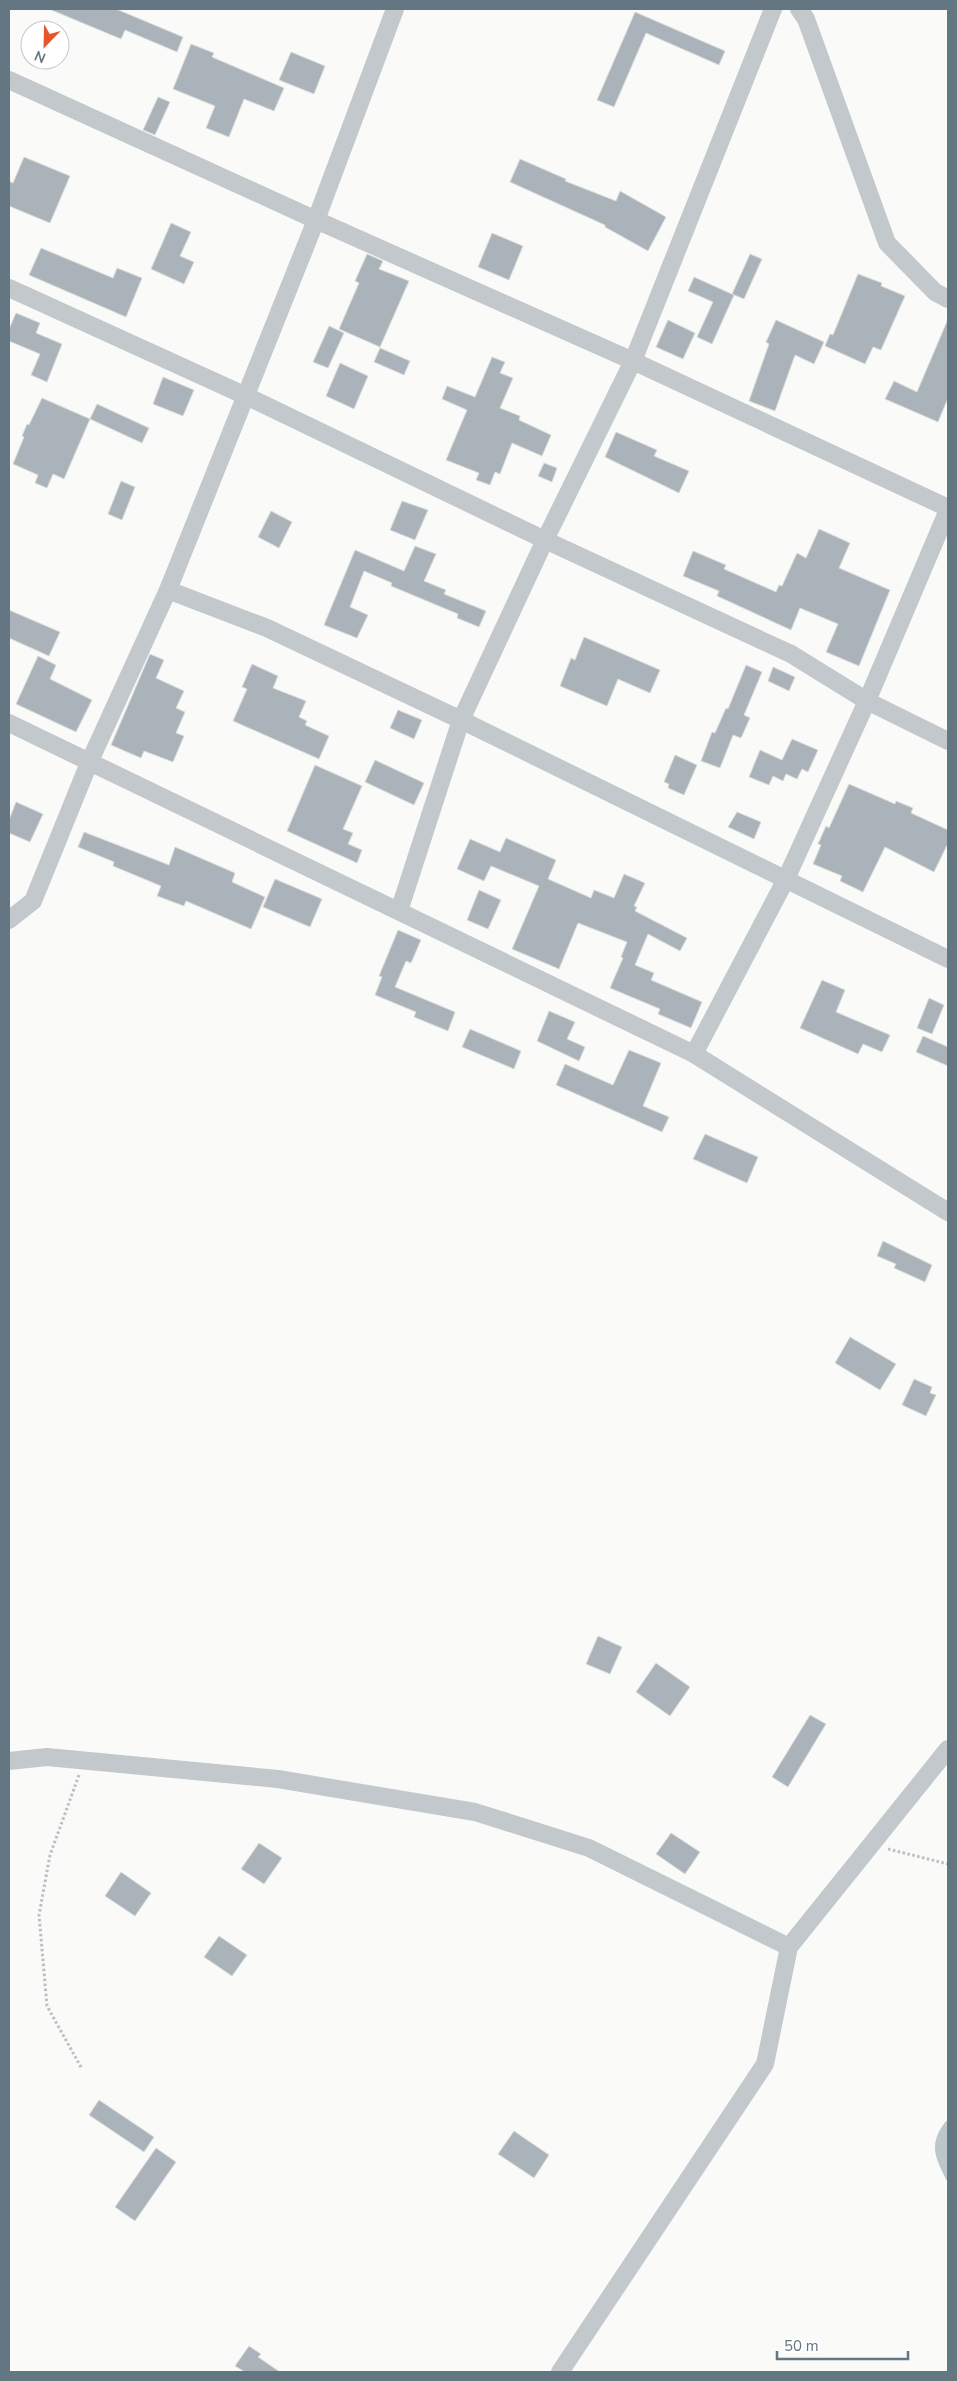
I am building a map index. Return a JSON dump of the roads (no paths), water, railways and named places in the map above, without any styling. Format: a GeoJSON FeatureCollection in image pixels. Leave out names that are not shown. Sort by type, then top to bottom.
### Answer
{"type":"FeatureCollection","features":[{"type":"Feature","properties":{"kind":"street"},"geometry":{"type":"LineString","coordinates":[[9,920],[32,901],[90,763],[168,590],[316,220],[395,9]]}},
{"type":"Feature","properties":{"kind":"street"},"geometry":{"type":"LineString","coordinates":[[399,911],[461,720],[545,540],[633,361],[773,9]]}},
{"type":"Feature","properties":{"kind":"street"},"geometry":{"type":"LineString","coordinates":[[800,9],[806,19],[887,243],[935,292],[948,299]]}},
{"type":"Feature","properties":{"kind":"street"},"geometry":{"type":"LineString","coordinates":[[9,80],[316,220],[633,361],[948,509],[867,701],[786,879],[694,1054]]}},
{"type":"Feature","properties":{"kind":"street"},"geometry":{"type":"LineString","coordinates":[[9,288],[246,396],[545,540],[791,654],[867,701],[948,742]]}},
{"type":"Feature","properties":{"kind":"street"},"geometry":{"type":"LineString","coordinates":[[168,590],[267,628],[461,720],[948,959]]}},
{"type":"Feature","properties":{"kind":"street"},"geometry":{"type":"LineString","coordinates":[[9,723],[694,1054],[948,1212]]}},
{"type":"Feature","properties":{"kind":"street"},"geometry":{"type":"LineString","coordinates":[[560,2372],[765,2064],[788,1947],[948,1750]]}},
{"type":"Feature","properties":{"kind":"street"},"geometry":{"type":"LineString","coordinates":[[9,1761],[47,1757],[278,1779],[475,1812],[589,1848],[788,1947]]}}]}
